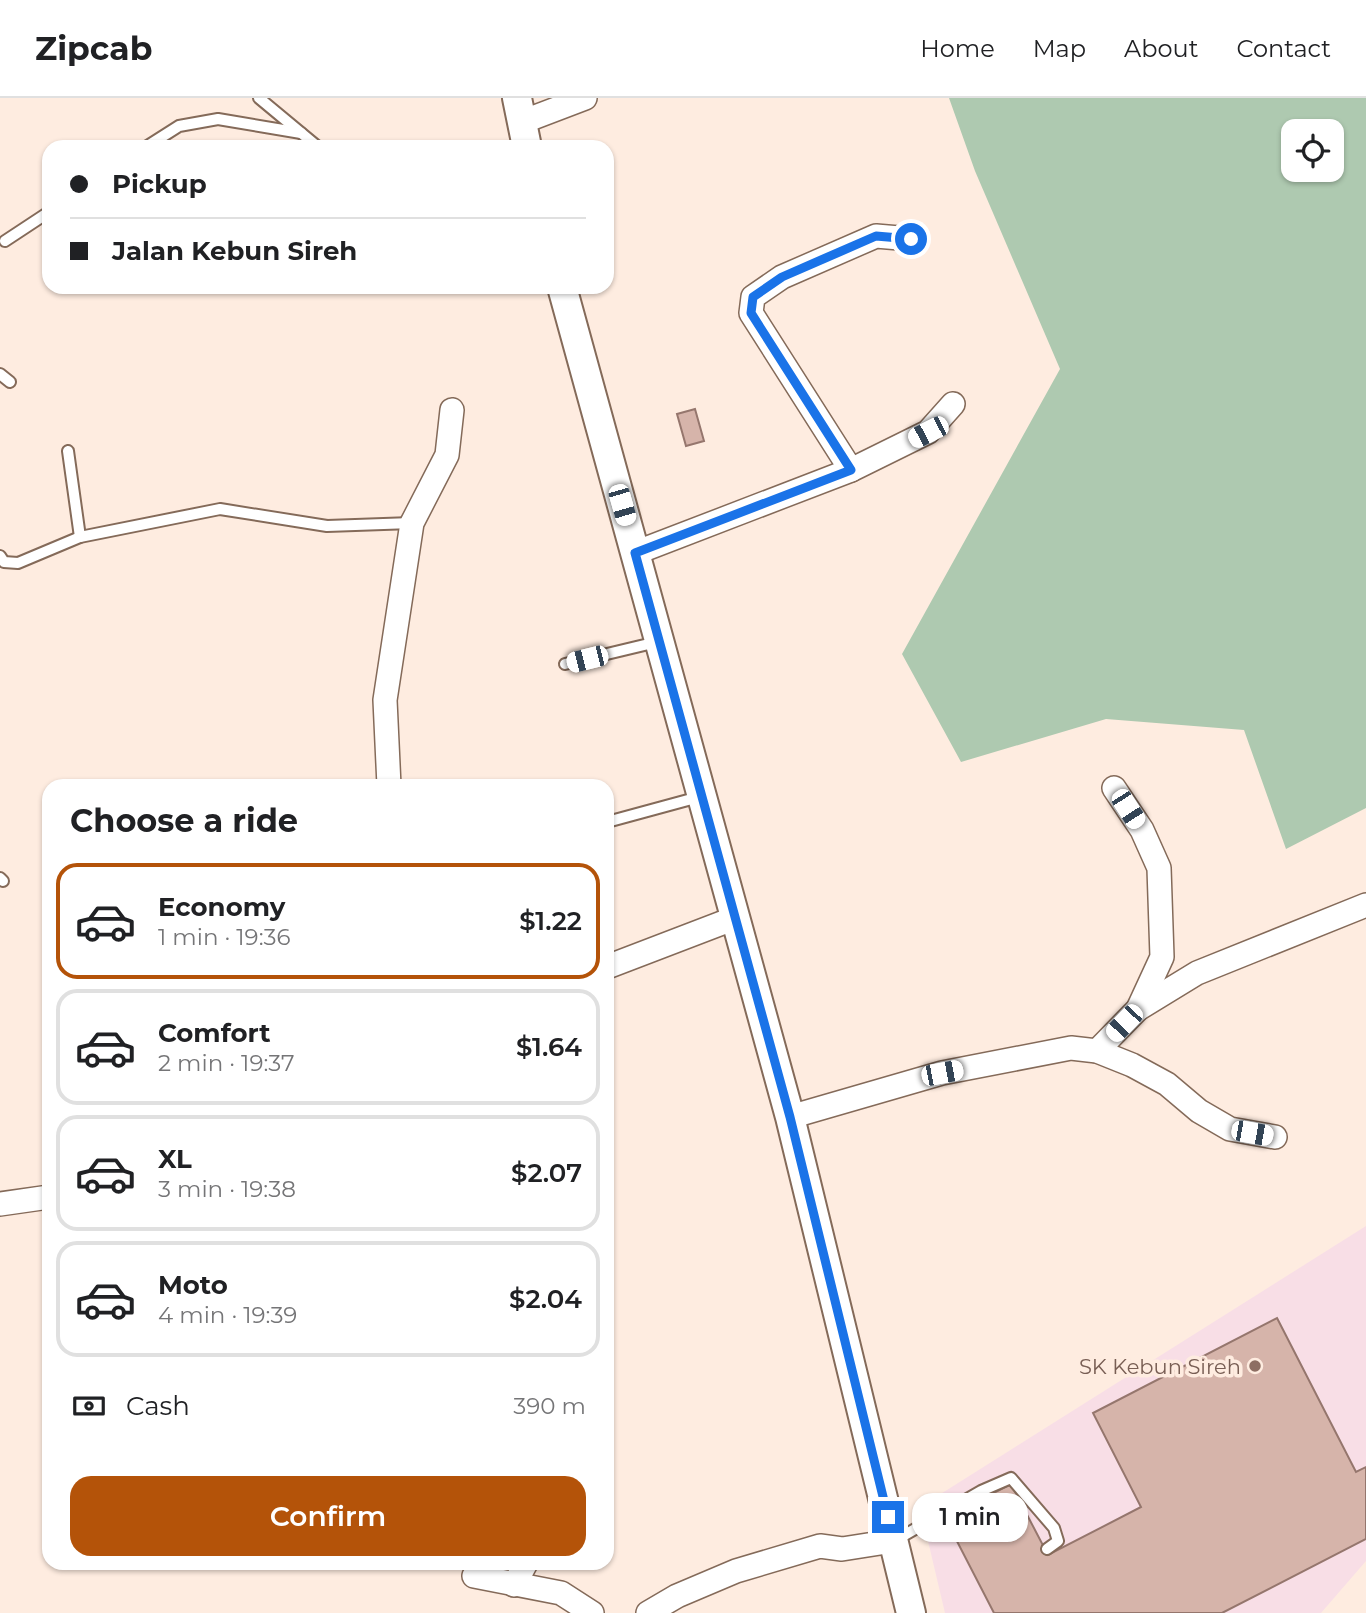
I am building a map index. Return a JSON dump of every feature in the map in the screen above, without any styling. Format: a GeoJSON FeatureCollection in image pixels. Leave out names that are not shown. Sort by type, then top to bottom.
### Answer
{"type":"FeatureCollection","features":[{"type":"Feature","properties":{"kind":"street"},"geometry":{"type":"LineString","coordinates":[[522,122],[585,98]]}},
{"type":"Feature","properties":{"kind":"street"},"geometry":{"type":"LineString","coordinates":[[851,470],[751,313],[753,297],[782,277],[876,236],[911,239]]}},
{"type":"Feature","properties":{"kind":"street"},"geometry":{"type":"LineString","coordinates":[[564,294],[790,1117],[911,1613]]}},
{"type":"Feature","properties":{"kind":"street"},"geometry":{"type":"LineString","coordinates":[[635,553],[851,470],[928,432],[953,404]]}},
{"type":"Feature","properties":{"kind":"street"},"geometry":{"type":"LineString","coordinates":[[389,779],[385,700],[412,523],[447,455],[452,410]]}},
{"type":"Feature","properties":{"kind":"street"},"geometry":{"type":"LineString","coordinates":[[1114,788],[1142,830],[1159,868],[1162,957],[1138,1009]]}},
{"type":"Feature","properties":{"kind":"street"},"geometry":{"type":"LineString","coordinates":[[1097,1051],[1138,1009],[1197,973],[1366,905]]}},
{"type":"Feature","properties":{"kind":"street"},"geometry":{"type":"LineString","coordinates":[[614,964],[735,918]]}},
{"type":"Feature","properties":{"kind":"street"},"geometry":{"type":"LineString","coordinates":[[790,1117],[942,1073],[1071,1048],[1097,1051],[1167,1084],[1199,1111],[1230,1129],[1275,1137]]}},
{"type":"Feature","properties":{"kind":"street"},"geometry":{"type":"LineString","coordinates":[[0,1203],[42,1198]]}},
{"type":"Feature","properties":{"kind":"street"},"geometry":{"type":"LineString","coordinates":[[648,1613],[677,1596],[736,1571],[821,1546],[842,1549],[893,1541]]}},
{"type":"Feature","properties":{"kind":"street"},"geometry":{"type":"LineString","coordinates":[[514,1585],[522,1570]]}},
{"type":"Feature","properties":{"kind":"street"},"geometry":{"type":"LineString","coordinates":[[474,1576],[561,1592],[592,1613]]}},
{"type":"Feature","properties":{"kind":"lane"},"geometry":{"type":"LineString","coordinates":[[259,98],[310,140]]}},
{"type":"Feature","properties":{"kind":"lane"},"geometry":{"type":"LineString","coordinates":[[156,140],[179,125],[218,119],[301,133]]}},
{"type":"Feature","properties":{"kind":"lane"},"geometry":{"type":"LineString","coordinates":[[5,241],[42,217]]}},
{"type":"Feature","properties":{"kind":"lane"},"geometry":{"type":"LineString","coordinates":[[0,374],[10,382]]}},
{"type":"Feature","properties":{"kind":"lane"},"geometry":{"type":"LineString","coordinates":[[68,451],[80,537]]}},
{"type":"Feature","properties":{"kind":"lane"},"geometry":{"type":"LineString","coordinates":[[0,556],[4,562],[18,563],[80,537],[220,509],[327,526],[412,523]]}},
{"type":"Feature","properties":{"kind":"lane"},"geometry":{"type":"LineString","coordinates":[[565,664],[659,642]]}},
{"type":"Feature","properties":{"kind":"lane"},"geometry":{"type":"LineString","coordinates":[[614,820],[702,796]]}},
{"type":"Feature","properties":{"kind":"lane"},"geometry":{"type":"LineString","coordinates":[[893,1541],[981,1491],[1011,1478],[1054,1528],[1058,1541],[1047,1549]]}},
{"type":"Feature","properties":{"kind":"shaded area","name":"SK Kebun Sireh"},"geometry":{"type":"Polygon","coordinates":[[[1366,1226],[1366,1561],[1321,1613],[945,1613],[920,1507],[1366,1226]]]}},
{"type":"Feature","properties":{"kind":"green space"},"geometry":{"type":"Polygon","coordinates":[[[949,98],[1366,98],[1366,808],[1286,849],[1244,730],[1106,719],[961,762],[902,654],[1060,369],[975,171],[949,98]]]}},
{"type":"Feature","properties":{"kind":"building"},"geometry":{"type":"Polygon","coordinates":[[[695,409],[704,441],[686,446],[677,414],[695,409]]]}},
{"type":"Feature","properties":{"kind":"building","name":"SK Kebun Sireh"},"geometry":{"type":"Polygon","coordinates":[[[1277,1318],[1356,1472],[1366,1467],[1366,1539],[1222,1613],[994,1613],[945,1518],[1011,1484],[1048,1555],[1141,1507],[1093,1413],[1277,1318]]]}},
{"type":"Feature","properties":{"kind":"place","name":"SK Kebun Sireh"},"geometry":{"type":"Point","coordinates":[1255,1366]}},
{"type":"Feature","properties":{"kind":"route"},"geometry":{"type":"LineString","coordinates":[[888,1517],[790,1117],[635,553],[851,470],[751,313],[753,297],[782,277],[876,236],[911,239]]}}]}
